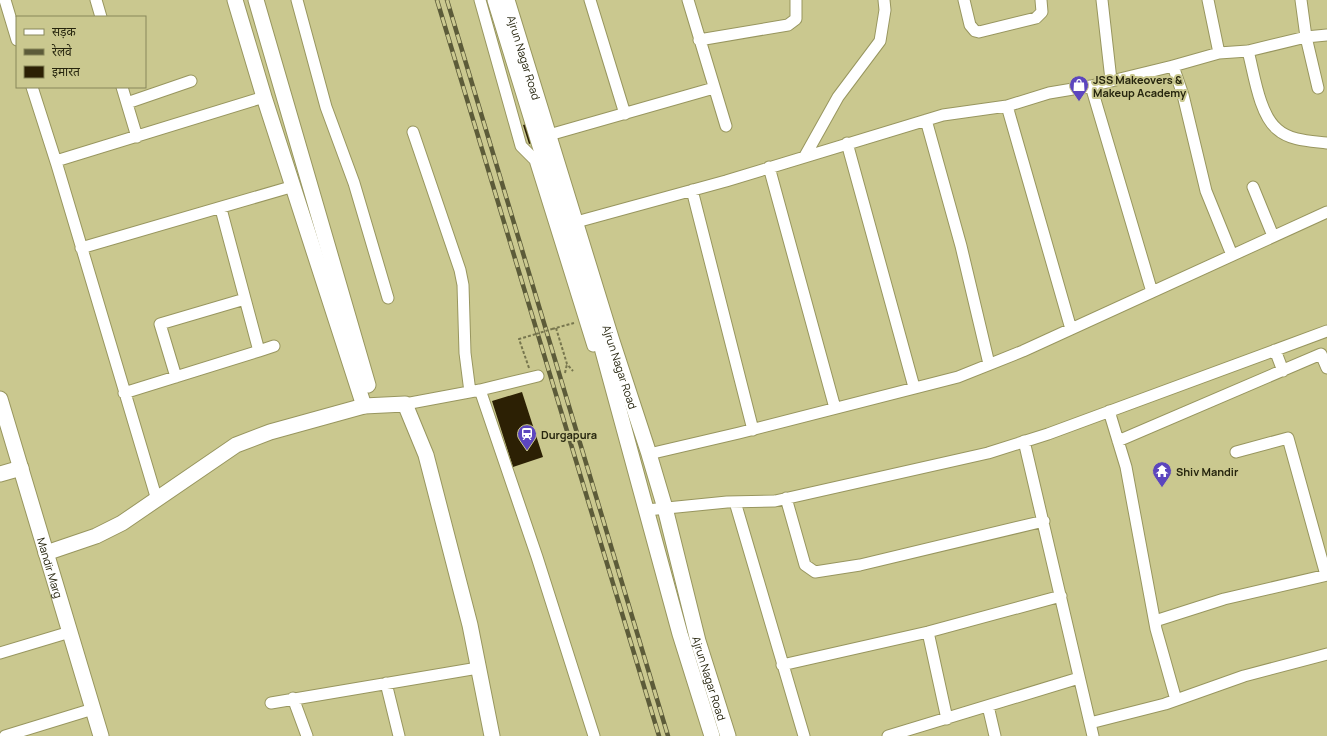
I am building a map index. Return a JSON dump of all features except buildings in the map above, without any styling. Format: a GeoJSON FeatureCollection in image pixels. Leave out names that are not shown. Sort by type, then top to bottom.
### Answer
{"type":"FeatureCollection","features":[{"type":"Feature","properties":{"kind":"street"},"geometry":{"type":"LineString","coordinates":[[5,0],[16,37]]}},
{"type":"Feature","properties":{"kind":"street"},"geometry":{"type":"LineString","coordinates":[[96,0],[101,16]]}},
{"type":"Feature","properties":{"kind":"street"},"geometry":{"type":"LineString","coordinates":[[235,0],[264,97],[369,405]]}},
{"type":"Feature","properties":{"kind":"street"},"geometry":{"type":"LineString","coordinates":[[256,0],[369,405]]}},
{"type":"Feature","properties":{"kind":"street"},"geometry":{"type":"LineString","coordinates":[[297,0],[326,107],[354,183],[388,298]]}},
{"type":"Feature","properties":{"kind":"street"},"geometry":{"type":"LineString","coordinates":[[480,0],[521,146],[535,160],[591,347],[612,341]]}},
{"type":"Feature","properties":{"kind":"street","name":"Ajrun Nagar Road"},"geometry":{"type":"LineString","coordinates":[[495,0],[612,341],[649,454],[665,508],[698,641],[728,736]]}},
{"type":"Feature","properties":{"kind":"street","name":"Ajrun Nagar Road"},"geometry":{"type":"LineString","coordinates":[[507,0],[549,135],[601,344],[646,510],[680,634],[712,736]]}},
{"type":"Feature","properties":{"kind":"street"},"geometry":{"type":"LineString","coordinates":[[590,0],[625,114]]}},
{"type":"Feature","properties":{"kind":"street"},"geometry":{"type":"LineString","coordinates":[[688,0],[726,126]]}},
{"type":"Feature","properties":{"kind":"street"},"geometry":{"type":"LineString","coordinates":[[699,40],[788,25],[796,19],[796,0]]}},
{"type":"Feature","properties":{"kind":"street"},"geometry":{"type":"LineString","coordinates":[[805,156],[838,98],[880,41],[886,10],[884,0]]}},
{"type":"Feature","properties":{"kind":"street"},"geometry":{"type":"LineString","coordinates":[[964,0],[970,26],[975,31],[979,32],[1040,16],[1042,12],[1041,0]]}},
{"type":"Feature","properties":{"kind":"street"},"geometry":{"type":"LineString","coordinates":[[1102,0],[1112,80]]}},
{"type":"Feature","properties":{"kind":"street"},"geometry":{"type":"LineString","coordinates":[[1208,0],[1219,53]]}},
{"type":"Feature","properties":{"kind":"street"},"geometry":{"type":"LineString","coordinates":[[1301,0],[1306,37],[1318,88]]}},
{"type":"Feature","properties":{"kind":"street"},"geometry":{"type":"LineString","coordinates":[[571,224],[692,190],[943,115],[1007,106],[1049,93],[1091,86],[1219,53],[1248,51],[1306,37],[1327,35]]}},
{"type":"Feature","properties":{"kind":"street"},"geometry":{"type":"LineString","coordinates":[[1248,51],[1264,110],[1277,129],[1298,140],[1327,144]]}},
{"type":"Feature","properties":{"kind":"street"},"geometry":{"type":"LineString","coordinates":[[1173,66],[1184,95],[1206,191],[1232,255]]}},
{"type":"Feature","properties":{"kind":"street"},"geometry":{"type":"LineString","coordinates":[[127,103],[191,81]]}},
{"type":"Feature","properties":{"kind":"street"},"geometry":{"type":"LineString","coordinates":[[1091,86],[1152,292]]}},
{"type":"Feature","properties":{"kind":"street"},"geometry":{"type":"LineString","coordinates":[[32,88],[56,161],[157,500]]}},
{"type":"Feature","properties":{"kind":"street"},"geometry":{"type":"LineString","coordinates":[[122,88],[137,137]]}},
{"type":"Feature","properties":{"kind":"street"},"geometry":{"type":"LineString","coordinates":[[549,135],[714,88]]}},
{"type":"Feature","properties":{"kind":"street"},"geometry":{"type":"LineString","coordinates":[[56,161],[264,97]]}},
{"type":"Feature","properties":{"kind":"street"},"geometry":{"type":"LineString","coordinates":[[1007,106],[1070,329]]}},
{"type":"Feature","properties":{"kind":"street"},"geometry":{"type":"LineString","coordinates":[[926,120],[961,246],[989,364]]}},
{"type":"Feature","properties":{"kind":"street"},"geometry":{"type":"LineString","coordinates":[[413,132],[460,270],[463,285],[465,353],[475,391],[538,556],[594,736]]}},
{"type":"Feature","properties":{"kind":"street"},"geometry":{"type":"LineString","coordinates":[[847,143],[914,387]]}},
{"type":"Feature","properties":{"kind":"street"},"geometry":{"type":"LineString","coordinates":[[769,167],[835,408]]}},
{"type":"Feature","properties":{"kind":"street"},"geometry":{"type":"LineString","coordinates":[[81,248],[221,209],[294,186]]}},
{"type":"Feature","properties":{"kind":"street"},"geometry":{"type":"LineString","coordinates":[[1253,187],[1273,236]]}},
{"type":"Feature","properties":{"kind":"street"},"geometry":{"type":"LineString","coordinates":[[692,190],[753,430]]}},
{"type":"Feature","properties":{"kind":"street"},"geometry":{"type":"LineString","coordinates":[[221,209],[259,351]]}},
{"type":"Feature","properties":{"kind":"street"},"geometry":{"type":"LineString","coordinates":[[649,454],[753,430],[914,387],[958,377],[1070,329],[1327,212]]}},
{"type":"Feature","properties":{"kind":"street"},"geometry":{"type":"LineString","coordinates":[[176,377],[160,324],[245,299]]}},
{"type":"Feature","properties":{"kind":"street"},"geometry":{"type":"LineString","coordinates":[[646,510],[734,502],[775,501],[988,453],[1109,411],[1327,331]]}},
{"type":"Feature","properties":{"kind":"street"},"geometry":{"type":"LineString","coordinates":[[124,393],[274,346]]}},
{"type":"Feature","properties":{"kind":"street"},"geometry":{"type":"LineString","coordinates":[[1275,350],[1283,371]]}},
{"type":"Feature","properties":{"kind":"street"},"geometry":{"type":"LineString","coordinates":[[1118,441],[1321,354],[1327,368]]}},
{"type":"Feature","properties":{"kind":"street"},"geometry":{"type":"LineString","coordinates":[[46,553],[122,523],[236,445],[270,432],[369,405],[405,404],[475,391],[535,377]]}},
{"type":"Feature","properties":{"kind":"street","name":"Mandir Marg"},"geometry":{"type":"LineString","coordinates":[[0,399],[101,736]]}},
{"type":"Feature","properties":{"kind":"street"},"geometry":{"type":"LineString","coordinates":[[405,404],[426,455],[468,618],[492,736]]}},
{"type":"Feature","properties":{"kind":"street"},"geometry":{"type":"LineString","coordinates":[[1109,411],[1126,467],[1155,621],[1176,700]]}},
{"type":"Feature","properties":{"kind":"street"},"geometry":{"type":"LineString","coordinates":[[1155,621],[1224,599],[1327,575],[1288,438],[1236,452]]}},
{"type":"Feature","properties":{"kind":"street"},"geometry":{"type":"LineString","coordinates":[[1024,441],[1044,521],[1093,736]]}},
{"type":"Feature","properties":{"kind":"street"},"geometry":{"type":"LineString","coordinates":[[0,474],[21,468]]}},
{"type":"Feature","properties":{"kind":"street"},"geometry":{"type":"LineString","coordinates":[[786,498],[805,565],[815,572],[860,565],[1044,521]]}},
{"type":"Feature","properties":{"kind":"street"},"geometry":{"type":"LineString","coordinates":[[734,502],[804,736]]}},
{"type":"Feature","properties":{"kind":"street"},"geometry":{"type":"LineString","coordinates":[[782,665],[928,632],[1061,596]]}},
{"type":"Feature","properties":{"kind":"street"},"geometry":{"type":"LineString","coordinates":[[0,653],[70,632]]}},
{"type":"Feature","properties":{"kind":"street"},"geometry":{"type":"LineString","coordinates":[[928,632],[948,719]]}},
{"type":"Feature","properties":{"kind":"street"},"geometry":{"type":"LineString","coordinates":[[1090,722],[1176,700],[1244,676],[1327,654]]}},
{"type":"Feature","properties":{"kind":"street"},"geometry":{"type":"LineString","coordinates":[[271,702],[478,668]]}},
{"type":"Feature","properties":{"kind":"street"},"geometry":{"type":"LineString","coordinates":[[888,736],[1079,678]]}},
{"type":"Feature","properties":{"kind":"street"},"geometry":{"type":"LineString","coordinates":[[386,683],[400,736]]}},
{"type":"Feature","properties":{"kind":"street"},"geometry":{"type":"LineString","coordinates":[[293,698],[307,736]]}},
{"type":"Feature","properties":{"kind":"street"},"geometry":{"type":"LineString","coordinates":[[988,706],[995,736]]}},
{"type":"Feature","properties":{"kind":"street"},"geometry":{"type":"LineString","coordinates":[[5,736],[28,733],[93,709]]}},
{"type":"Feature","properties":{"kind":"path"},"geometry":{"type":"LineString","coordinates":[[535,377],[519,339],[571,324]]}},
{"type":"Feature","properties":{"kind":"path"},"geometry":{"type":"LineString","coordinates":[[556,328],[566,364],[565,373]]}},
{"type":"Feature","properties":{"kind":"path"},"geometry":{"type":"LineString","coordinates":[[566,364],[573,371]]}},
{"type":"Feature","properties":{"kind":"railway"},"geometry":{"type":"LineString","coordinates":[[437,0],[659,736]]}},
{"type":"Feature","properties":{"kind":"railway"},"geometry":{"type":"LineString","coordinates":[[447,0],[668,736]]}},
{"type":"Feature","properties":{"kind":"place","name":"JSS Makeovers & Makeup Academy"},"geometry":{"type":"Point","coordinates":[1079,102]}},
{"type":"Feature","properties":{"kind":"place","name":"Durgapura"},"geometry":{"type":"Point","coordinates":[527,451]}},
{"type":"Feature","properties":{"kind":"place","name":"Shiv Mandir"},"geometry":{"type":"Point","coordinates":[1162,488]}}]}
